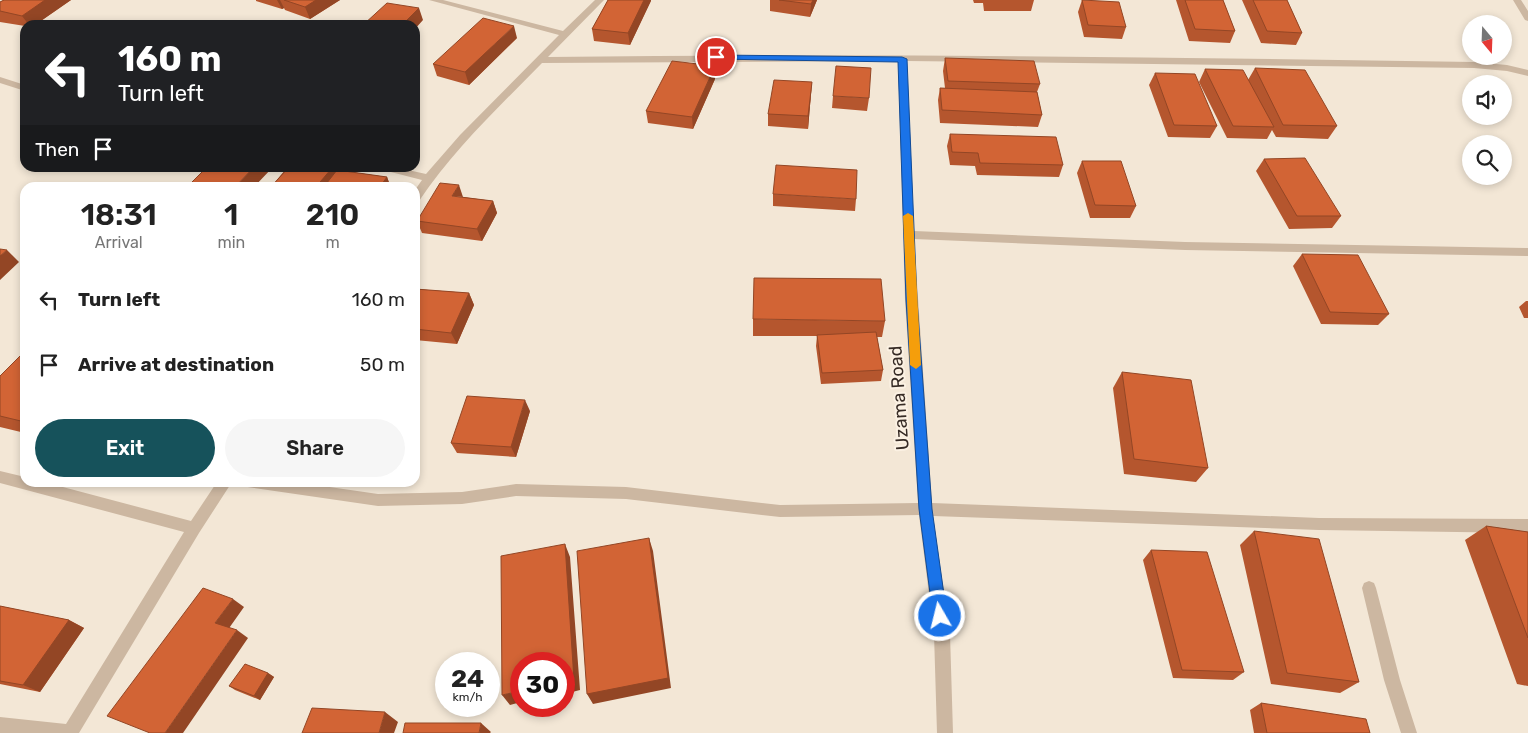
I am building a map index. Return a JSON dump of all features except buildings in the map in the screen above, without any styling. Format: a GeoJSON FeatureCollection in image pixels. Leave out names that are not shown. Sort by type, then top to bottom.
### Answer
{"type":"FeatureCollection","features":[{"type":"Feature","properties":{"kind":"street"},"geometry":{"type":"LineString","coordinates":[[433,0],[564,34]]}},
{"type":"Feature","properties":{"kind":"street"},"geometry":{"type":"LineString","coordinates":[[420,190],[428,178],[468,131],[600,0]]}},
{"type":"Feature","properties":{"kind":"street"},"geometry":{"type":"LineString","coordinates":[[1518,0],[1528,18]]}},
{"type":"Feature","properties":{"kind":"street"},"geometry":{"type":"LineString","coordinates":[[540,60],[716,57],[1160,59],[1464,65],[1507,68],[1528,73]]}},
{"type":"Feature","properties":{"kind":"street","name":"Uzama Road"},"geometry":{"type":"LineString","coordinates":[[902,59],[911,300],[925,509],[942,634],[945,733]]}},
{"type":"Feature","properties":{"kind":"street"},"geometry":{"type":"LineString","coordinates":[[0,80],[20,86]]}},
{"type":"Feature","properties":{"kind":"street"},"geometry":{"type":"LineString","coordinates":[[403,172],[428,178]]}},
{"type":"Feature","properties":{"kind":"street"},"geometry":{"type":"LineString","coordinates":[[909,235],[1185,246],[1528,252]]}},
{"type":"Feature","properties":{"kind":"street"},"geometry":{"type":"LineString","coordinates":[[0,477],[20,482]]}},
{"type":"Feature","properties":{"kind":"street"},"geometry":{"type":"LineString","coordinates":[[38,487],[194,528]]}},
{"type":"Feature","properties":{"kind":"street"},"geometry":{"type":"LineString","coordinates":[[0,725],[70,733],[194,528],[222,487]]}},
{"type":"Feature","properties":{"kind":"street"},"geometry":{"type":"LineString","coordinates":[[283,487],[378,500],[462,498],[516,490],[626,493],[780,511],[925,509],[1319,524],[1528,526]]}},
{"type":"Feature","properties":{"kind":"street"},"geometry":{"type":"LineString","coordinates":[[1369,588],[1392,680],[1409,733]]}},
{"type":"Feature","properties":{"kind":"slow traffic"},"geometry":{"type":"LineString","coordinates":[[908,216],[911,300],[916,365]]}},
{"type":"Feature","properties":{"kind":"route"},"geometry":{"type":"LineString","coordinates":[[716,57],[902,59],[911,300],[925,509],[940,616]]}}]}
